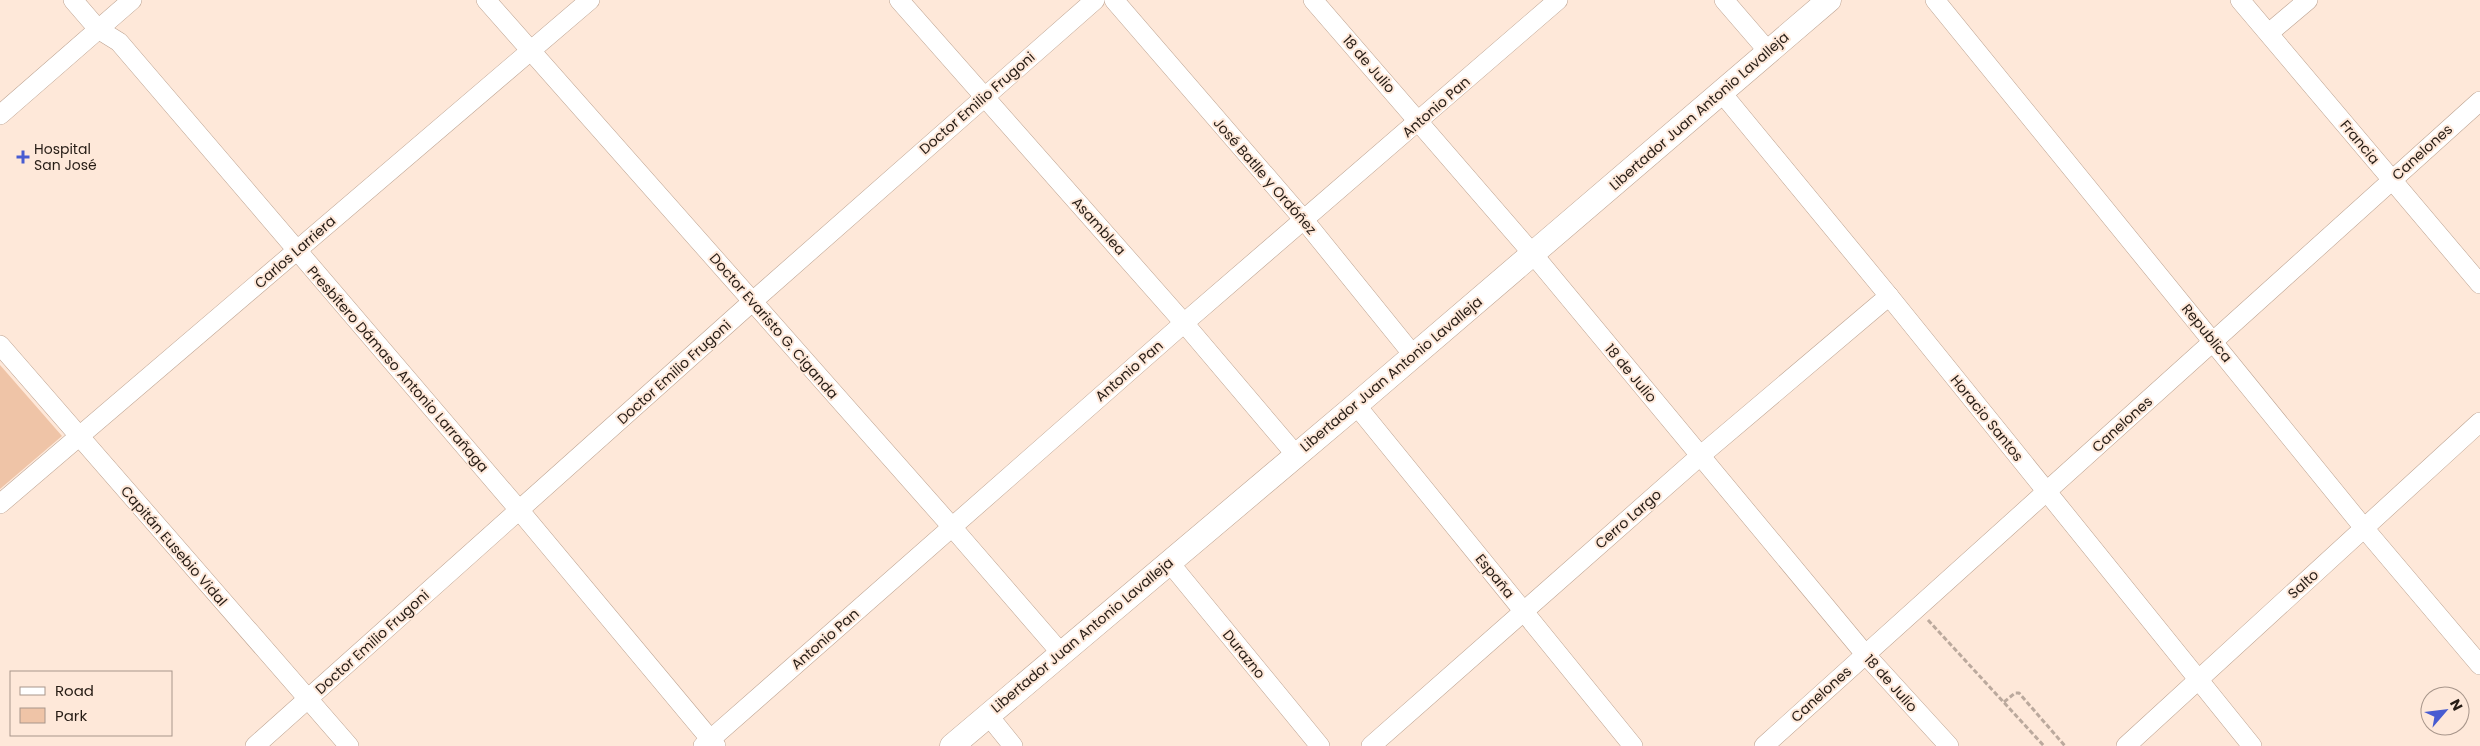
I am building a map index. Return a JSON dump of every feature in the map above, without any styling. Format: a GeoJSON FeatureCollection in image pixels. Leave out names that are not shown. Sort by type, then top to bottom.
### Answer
{"type":"FeatureCollection","features":[{"type":"Feature","properties":{"kind":"street","name":"Presbítero Dámaso Antonio Larrañaga"},"geometry":{"type":"LineString","coordinates":[[73,0],[98,30],[119,42],[520,510],[710,744]]}},
{"type":"Feature","properties":{"kind":"street"},"geometry":{"type":"LineString","coordinates":[[0,115],[132,0]]}},
{"type":"Feature","properties":{"kind":"street","name":"Doctor Evaristo G. Ciganda"},"geometry":{"type":"LineString","coordinates":[[486,0],[1061,653]]}},
{"type":"Feature","properties":{"kind":"street","name":"Carlos Larriera"},"geometry":{"type":"LineString","coordinates":[[0,504],[590,0]]}},
{"type":"Feature","properties":{"kind":"street","name":"Asamblea"},"geometry":{"type":"LineString","coordinates":[[899,0],[1184,323],[1296,455]]}},
{"type":"Feature","properties":{"kind":"street","name":"Doctor Emilio Frugoni"},"geometry":{"type":"LineString","coordinates":[[255,746],[752,301],[1095,0]]}},
{"type":"Feature","properties":{"kind":"street","name":"José Batlle y Ordóñez"},"geometry":{"type":"LineString","coordinates":[[1114,0],[1304,220],[1414,356]]}},
{"type":"Feature","properties":{"kind":"street","name":"18 de Julio"},"geometry":{"type":"LineString","coordinates":[[1313,0],[1532,253],[1865,654],[1949,746]]}},
{"type":"Feature","properties":{"kind":"street","name":"Antonio Pan"},"geometry":{"type":"LineString","coordinates":[[710,744],[952,527],[1184,323],[1558,0]]}},
{"type":"Feature","properties":{"kind":"street"},"geometry":{"type":"LineString","coordinates":[[1724,0],[1768,51]]}},
{"type":"Feature","properties":{"kind":"street","name":"Libertador Juan Antonio Lavalleja"},"geometry":{"type":"LineString","coordinates":[[952,746],[1414,356],[1828,0]]}},
{"type":"Feature","properties":{"kind":"street","name":"Republica"},"geometry":{"type":"LineString","coordinates":[[1935,0],[2214,340],[2364,528],[2480,665]]}},
{"type":"Feature","properties":{"kind":"street","name":"Francia"},"geometry":{"type":"LineString","coordinates":[[2240,0],[2480,284]]}},
{"type":"Feature","properties":{"kind":"street"},"geometry":{"type":"LineString","coordinates":[[2269,33],[2308,0]]}},
{"type":"Feature","properties":{"kind":"street","name":"Horacio Santos"},"geometry":{"type":"LineString","coordinates":[[1721,92],[1889,296],[2252,746]]}},
{"type":"Feature","properties":{"kind":"street","name":"Canelones"},"geometry":{"type":"LineString","coordinates":[[1764,746],[2480,101]]}},
{"type":"Feature","properties":{"kind":"street","name":"Cerro Largo"},"geometry":{"type":"LineString","coordinates":[[1371,746],[1523,610],[1700,456],[1889,296]]}},
{"type":"Feature","properties":{"kind":"street","name":"Capitán Eusebio Vidal"},"geometry":{"type":"LineString","coordinates":[[0,345],[349,746]]}},
{"type":"Feature","properties":{"kind":"street","name":"España"},"geometry":{"type":"LineString","coordinates":[[1356,405],[1633,746]]}},
{"type":"Feature","properties":{"kind":"street","name":"Salto"},"geometry":{"type":"LineString","coordinates":[[2126,746],[2480,422]]}},
{"type":"Feature","properties":{"kind":"street","name":"Durazno"},"geometry":{"type":"LineString","coordinates":[[1169,562],[1320,746]]}},
{"type":"Feature","properties":{"kind":"street"},"geometry":{"type":"LineString","coordinates":[[988,715],[1013,746]]}},
{"type":"Feature","properties":{"kind":"path"},"geometry":{"type":"LineString","coordinates":[[1918,608],[2044,746]]}},
{"type":"Feature","properties":{"kind":"path"},"geometry":{"type":"LineString","coordinates":[[2004,702],[2015,693],[2019,693],[2065,746]]}},
{"type":"Feature","properties":{"kind":"green space"},"geometry":{"type":"Polygon","coordinates":[[[0,365],[62,436],[0,489],[0,365]]]}},
{"type":"Feature","properties":{"kind":"place","name":"Hospital San José"},"geometry":{"type":"Point","coordinates":[23,157]}}]}
